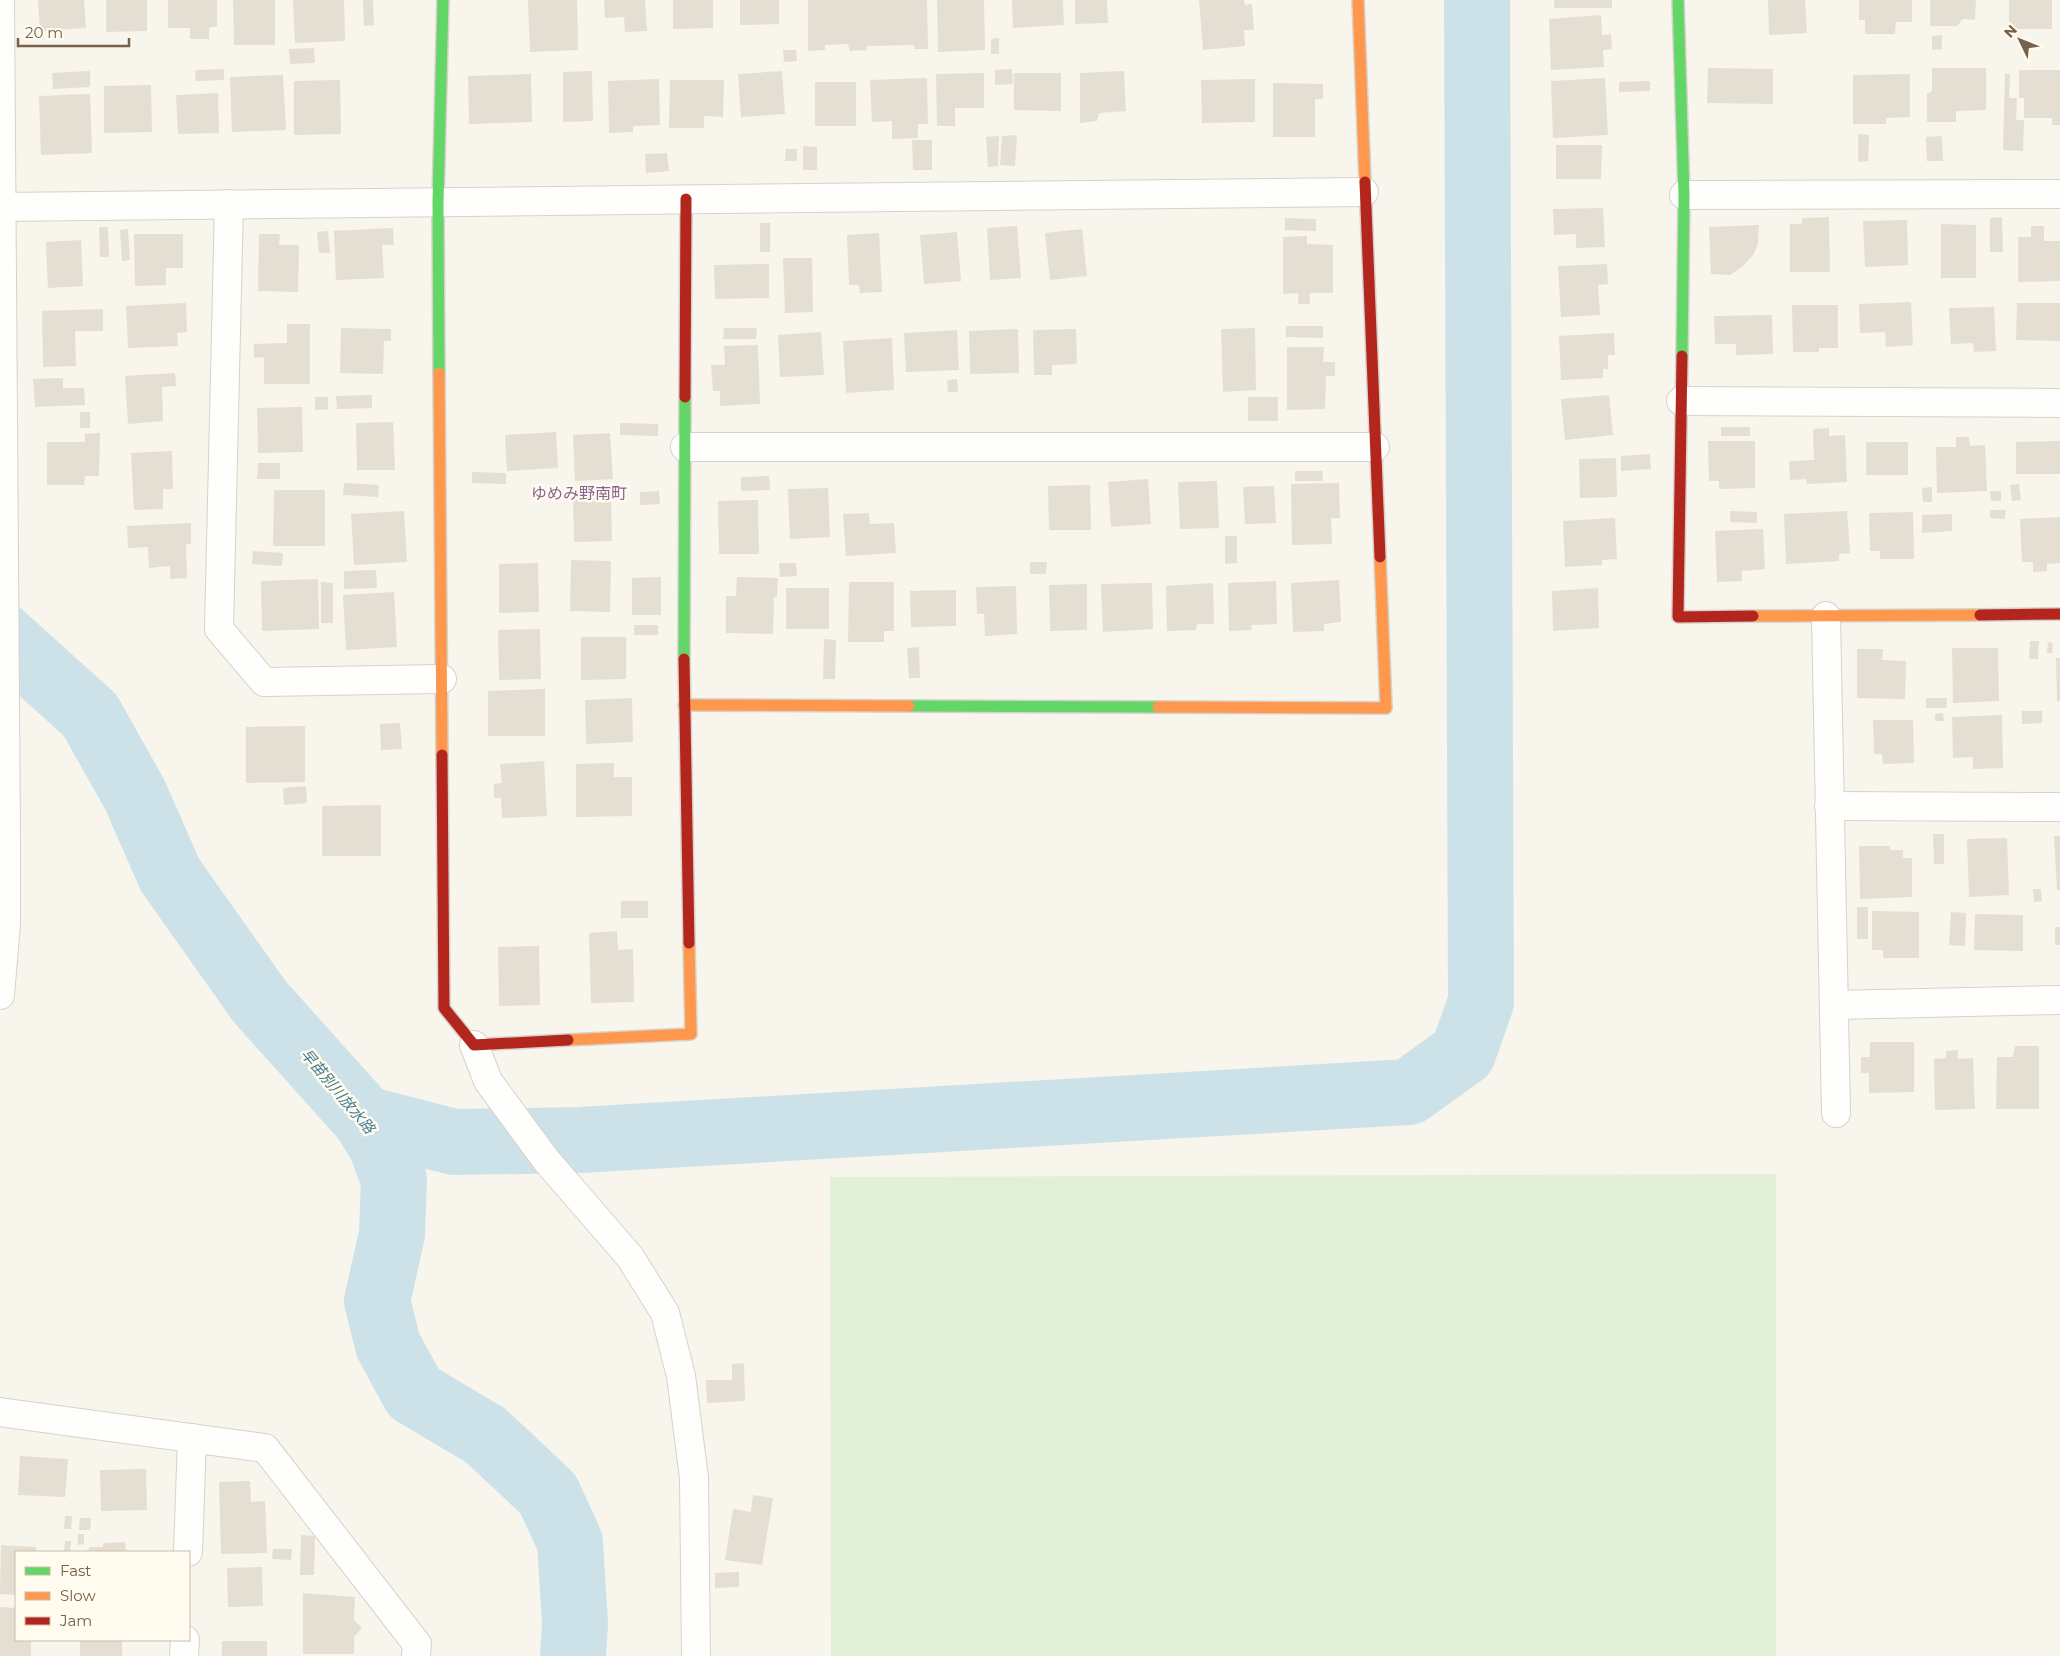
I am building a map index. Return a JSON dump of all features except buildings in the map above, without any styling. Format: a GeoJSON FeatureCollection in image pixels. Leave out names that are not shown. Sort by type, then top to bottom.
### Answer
{"type":"FeatureCollection","features":[{"type":"Feature","properties":{"kind":"street"},"geometry":{"type":"LineString","coordinates":[[0,0],[2,541],[6,839],[6,923],[0,987]]}},
{"type":"Feature","properties":{"kind":"street"},"geometry":{"type":"LineString","coordinates":[[443,0],[438,202],[444,1008],[474,1045],[488,1080],[546,1160],[630,1257],[665,1313],[681,1376],[694,1478],[696,1656]]}},
{"type":"Feature","properties":{"kind":"street"},"geometry":{"type":"LineString","coordinates":[[684,705],[1386,708],[1364,192],[1358,0]]}},
{"type":"Feature","properties":{"kind":"street"},"geometry":{"type":"LineString","coordinates":[[1678,0],[1684,195],[1678,617],[2060,614]]}},
{"type":"Feature","properties":{"kind":"street"},"geometry":{"type":"LineString","coordinates":[[0,206],[1364,192]]}},
{"type":"Feature","properties":{"kind":"street"},"geometry":{"type":"LineString","coordinates":[[1684,195],[2060,194]]}},
{"type":"Feature","properties":{"kind":"street"},"geometry":{"type":"LineString","coordinates":[[474,1045],[691,1034],[684,705],[686,199]]}},
{"type":"Feature","properties":{"kind":"street"},"geometry":{"type":"LineString","coordinates":[[229,204],[219,629],[264,682],[442,679]]}},
{"type":"Feature","properties":{"kind":"street"},"geometry":{"type":"LineString","coordinates":[[1681,401],[2060,403]]}},
{"type":"Feature","properties":{"kind":"street"},"geometry":{"type":"LineString","coordinates":[[685,447],[1375,447]]}},
{"type":"Feature","properties":{"kind":"street"},"geometry":{"type":"LineString","coordinates":[[1826,616],[1836,1113]]}},
{"type":"Feature","properties":{"kind":"street"},"geometry":{"type":"LineString","coordinates":[[1829,806],[2060,807]]}},
{"type":"Feature","properties":{"kind":"street"},"geometry":{"type":"LineString","coordinates":[[1834,1005],[2060,1000]]}},
{"type":"Feature","properties":{"kind":"street"},"geometry":{"type":"LineString","coordinates":[[0,1412],[265,1448],[417,1644],[416,1656]]}},
{"type":"Feature","properties":{"kind":"street"},"geometry":{"type":"LineString","coordinates":[[188,1551],[192,1438]]}},
{"type":"Feature","properties":{"kind":"street"},"geometry":{"type":"LineString","coordinates":[[184,1656],[185,1641]]}},
{"type":"Feature","properties":{"kind":"green space"},"geometry":{"type":"Polygon","coordinates":[[[1776,1174],[1776,1656],[831,1656],[830,1177],[1776,1174]]]}},
{"type":"Feature","properties":{"kind":"waterway"},"geometry":{"type":"LineString","coordinates":[[365,1119],[454,1142],[580,1140],[1409,1092],[1463,1053],[1481,1002],[1477,0]]}},
{"type":"Feature","properties":{"kind":"waterway","name":"早苗別川放水路"},"geometry":{"type":"LineString","coordinates":[[0,634],[90,715],[135,795],[170,875],[260,1002],[365,1119],[381,1145],[394,1180],[392,1234],[377,1301],[388,1345],[414,1393],[485,1435],[548,1494],[570,1542],[575,1623],[573,1656]]}},
{"type":"Feature","properties":{"kind":"traffic: fast"},"geometry":{"type":"LineString","coordinates":[[439,373],[438,202],[443,0]]}},
{"type":"Feature","properties":{"kind":"traffic: fast"},"geometry":{"type":"LineString","coordinates":[[1678,0],[1684,195],[1682,356]]}},
{"type":"Feature","properties":{"kind":"traffic: fast"},"geometry":{"type":"LineString","coordinates":[[684,659],[685,397]]}},
{"type":"Feature","properties":{"kind":"traffic: fast"},"geometry":{"type":"LineString","coordinates":[[909,706],[1158,707]]}},
{"type":"Feature","properties":{"kind":"traffic: slow"},"geometry":{"type":"LineString","coordinates":[[1358,0],[1365,182]]}},
{"type":"Feature","properties":{"kind":"traffic: slow"},"geometry":{"type":"LineString","coordinates":[[439,373],[442,755]]}},
{"type":"Feature","properties":{"kind":"traffic: slow"},"geometry":{"type":"LineString","coordinates":[[1158,707],[1386,708],[1380,557]]}},
{"type":"Feature","properties":{"kind":"traffic: slow"},"geometry":{"type":"LineString","coordinates":[[1753,616],[1980,615]]}},
{"type":"Feature","properties":{"kind":"traffic: slow"},"geometry":{"type":"LineString","coordinates":[[684,705],[909,706]]}},
{"type":"Feature","properties":{"kind":"traffic: slow"},"geometry":{"type":"LineString","coordinates":[[568,1040],[691,1034],[689,943]]}},
{"type":"Feature","properties":{"kind":"traffic: jam"},"geometry":{"type":"LineString","coordinates":[[1365,182],[1380,557]]}},
{"type":"Feature","properties":{"kind":"traffic: jam"},"geometry":{"type":"LineString","coordinates":[[685,397],[686,199]]}},
{"type":"Feature","properties":{"kind":"traffic: jam"},"geometry":{"type":"LineString","coordinates":[[1682,356],[1678,617],[1753,616]]}},
{"type":"Feature","properties":{"kind":"traffic: jam"},"geometry":{"type":"LineString","coordinates":[[1980,615],[2060,614]]}},
{"type":"Feature","properties":{"kind":"traffic: jam"},"geometry":{"type":"LineString","coordinates":[[684,659],[689,943]]}},
{"type":"Feature","properties":{"kind":"traffic: jam"},"geometry":{"type":"LineString","coordinates":[[442,755],[444,1008],[474,1045],[568,1040]]}},
{"type":"Feature","properties":{"kind":"district","name":"ゆめみ野南町"},"geometry":{"type":"Point","coordinates":[579,493]}}]}
